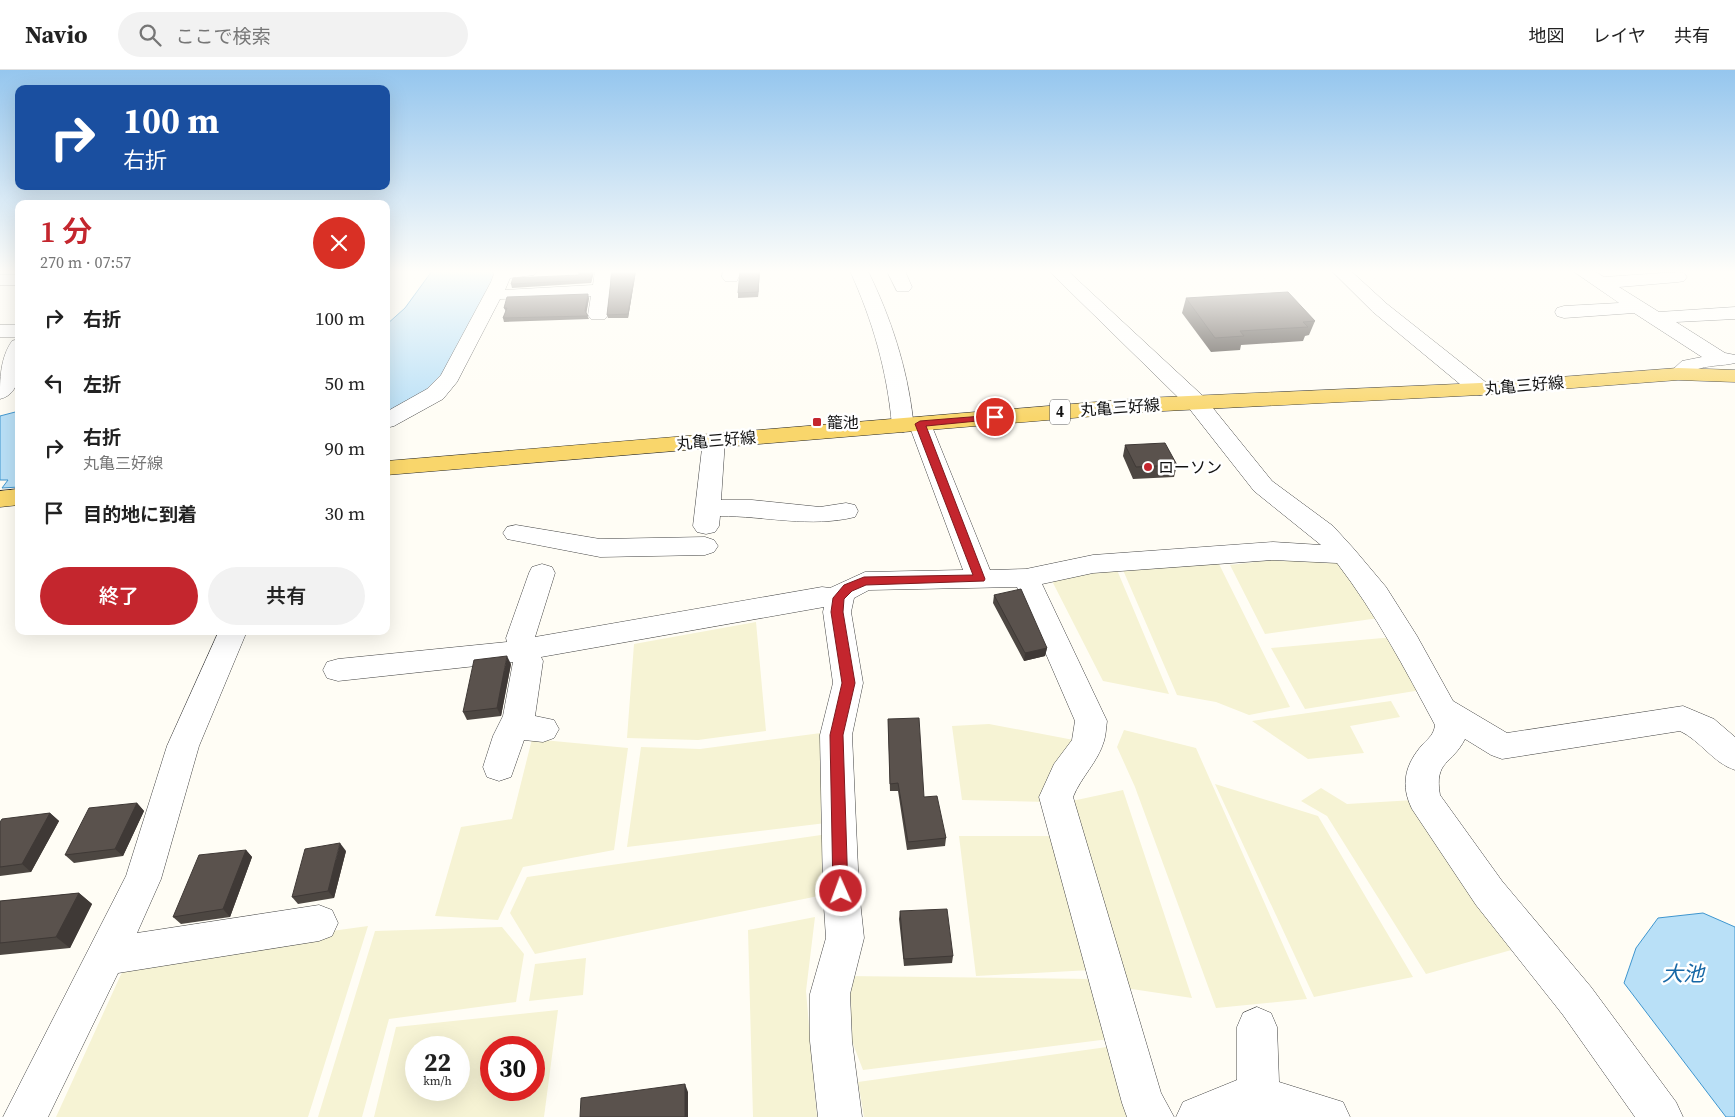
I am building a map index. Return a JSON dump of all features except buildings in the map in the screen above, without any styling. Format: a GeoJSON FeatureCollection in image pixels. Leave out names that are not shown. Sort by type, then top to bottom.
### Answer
{"type":"FeatureCollection","features":[{"type":"Feature","properties":{"kind":"main road","name":"丸亀三好線"},"geometry":{"type":"LineString","coordinates":[[390,468],[1196,402],[1480,389],[1678,374],[1730,365]]}},
{"type":"Feature","properties":{"kind":"main road"},"geometry":{"type":"LineString","coordinates":[[0,499],[15,497]]}},
{"type":"Feature","properties":{"kind":"street"},"geometry":{"type":"LineString","coordinates":[[390,419],[435,394],[450,378],[479,320]]}},
{"type":"Feature","properties":{"kind":"street"},"geometry":{"type":"LineString","coordinates":[[881,320],[912,424],[980,579]]}},
{"type":"Feature","properties":{"kind":"street"},"geometry":{"type":"LineString","coordinates":[[1109,320],[1196,402],[1263,486],[1324,532],[1376,594],[1445,710],[1451,725],[1450,737],[1424,765],[1421,780],[1424,799],[1489,893],[1577,1001],[1661,1117]]}},
{"type":"Feature","properties":{"kind":"street"},"geometry":{"type":"LineString","coordinates":[[1395,320],[1480,389]]}},
{"type":"Feature","properties":{"kind":"street"},"geometry":{"type":"LineString","coordinates":[[1658,320],[1730,365]]}},
{"type":"Feature","properties":{"kind":"street"},"geometry":{"type":"LineString","coordinates":[[0,331],[15,331]]}},
{"type":"Feature","properties":{"kind":"street"},"geometry":{"type":"LineString","coordinates":[[0,393],[5,388],[15,357]]}},
{"type":"Feature","properties":{"kind":"street"},"geometry":{"type":"LineString","coordinates":[[516,533],[553,557],[600,548],[700,552],[708,508],[714,440]]}},
{"type":"Feature","properties":{"kind":"street"},"geometry":{"type":"LineString","coordinates":[[708,508],[752,508],[820,515],[846,511]]}},
{"type":"Feature","properties":{"kind":"street"},"geometry":{"type":"LineString","coordinates":[[840,1117],[831,1041],[830,994],[845,938],[841,891],[836,735],[848,683],[837,612],[838,598],[848,588],[864,581],[1026,578],[1093,564],[1273,551],[1344,555]]}},
{"type":"Feature","properties":{"kind":"street"},"geometry":{"type":"LineString","coordinates":[[499,768],[528,728],[519,717],[528,661],[520,638],[553,557]]}},
{"type":"Feature","properties":{"kind":"street"},"geometry":{"type":"LineString","coordinates":[[1026,578],[1091,721],[1088,741],[1078,760],[1066,774],[1056,797],[1143,1103],[1152,1117]]}},
{"type":"Feature","properties":{"kind":"street"},"geometry":{"type":"LineString","coordinates":[[338,670],[369,675],[439,661],[524,649],[822,597],[838,598]]}},
{"type":"Feature","properties":{"kind":"street"},"geometry":{"type":"LineString","coordinates":[[25,1117],[107,956],[143,879],[183,746],[232,635]]}},
{"type":"Feature","properties":{"kind":"street"},"geometry":{"type":"LineString","coordinates":[[1445,710],[1502,746],[1519,746],[1683,718],[1703,728],[1735,757]]}},
{"type":"Feature","properties":{"kind":"street"},"geometry":{"type":"LineString","coordinates":[[107,956],[319,923]]}},
{"type":"Feature","properties":{"kind":"street"},"geometry":{"type":"LineString","coordinates":[[1257,1027],[1258,1097]]}},
{"type":"Feature","properties":{"kind":"street"},"geometry":{"type":"LineString","coordinates":[[1198,1117],[1251,1095],[1328,1117]]}},
{"type":"Feature","properties":{"kind":"shaded area"},"geometry":{"type":"Polygon","coordinates":[[[1281,559],[1338,561],[1379,618],[1265,634],[1230,565],[1281,559]]]}},
{"type":"Feature","properties":{"kind":"shaded area"},"geometry":{"type":"Polygon","coordinates":[[[1219,564],[1290,707],[1249,715],[1216,702],[1177,695],[1123,570],[1219,564]]]}},
{"type":"Feature","properties":{"kind":"shaded area"},"geometry":{"type":"Polygon","coordinates":[[[1117,570],[1169,694],[1103,681],[1051,579],[1117,570]]]}},
{"type":"Feature","properties":{"kind":"shaded area"},"geometry":{"type":"Polygon","coordinates":[[[756,622],[766,731],[698,740],[627,738],[634,644],[756,622]]]}},
{"type":"Feature","properties":{"kind":"shaded area"},"geometry":{"type":"Polygon","coordinates":[[[1394,637],[1421,690],[1305,709],[1271,648],[1394,637]]]}},
{"type":"Feature","properties":{"kind":"shaded area"},"geometry":{"type":"Polygon","coordinates":[[[1391,701],[1400,717],[1350,726],[1364,753],[1308,759],[1252,721],[1391,701]]]}},
{"type":"Feature","properties":{"kind":"shaded area"},"geometry":{"type":"Polygon","coordinates":[[[989,724],[1079,741],[1050,802],[962,800],[952,726],[989,724]]]}},
{"type":"Feature","properties":{"kind":"shaded area"},"geometry":{"type":"Polygon","coordinates":[[[1124,730],[1196,748],[1307,999],[1216,1008],[1135,787],[1117,747],[1124,730]]]}},
{"type":"Feature","properties":{"kind":"shaded area"},"geometry":{"type":"Polygon","coordinates":[[[821,733],[826,823],[627,847],[641,747],[700,749],[821,733]]]}},
{"type":"Feature","properties":{"kind":"shaded area"},"geometry":{"type":"Polygon","coordinates":[[[532,739],[628,748],[614,850],[523,867],[498,920],[435,916],[461,827],[512,819],[532,739]]]}},
{"type":"Feature","properties":{"kind":"shaded area"},"geometry":{"type":"Polygon","coordinates":[[[1215,784],[1318,816],[1413,977],[1314,997],[1215,784]]]}},
{"type":"Feature","properties":{"kind":"shaded area"},"geometry":{"type":"Polygon","coordinates":[[[1321,788],[1347,804],[1414,800],[1522,947],[1426,974],[1327,816],[1301,801],[1321,788]]]}},
{"type":"Feature","properties":{"kind":"shaded area"},"geometry":{"type":"Polygon","coordinates":[[[1123,790],[1192,998],[1125,988],[1072,801],[1123,790]]]}},
{"type":"Feature","properties":{"kind":"shaded area"},"geometry":{"type":"Polygon","coordinates":[[[828,834],[833,893],[535,954],[510,913],[527,877],[828,834]]]}},
{"type":"Feature","properties":{"kind":"shaded area"},"geometry":{"type":"Polygon","coordinates":[[[959,836],[1051,836],[1091,970],[976,976],[959,836]]]}},
{"type":"Feature","properties":{"kind":"shaded area"},"geometry":{"type":"Polygon","coordinates":[[[815,917],[806,991],[817,1117],[753,1117],[748,930],[815,917]]]}},
{"type":"Feature","properties":{"kind":"shaded area"},"geometry":{"type":"Polygon","coordinates":[[[368,926],[308,1117],[56,1117],[128,959],[368,926]]]}},
{"type":"Feature","properties":{"kind":"shaded area"},"geometry":{"type":"Polygon","coordinates":[[[502,927],[524,954],[516,1002],[389,1019],[362,1117],[318,1117],[375,931],[502,927]]]}},
{"type":"Feature","properties":{"kind":"shaded area"},"geometry":{"type":"Polygon","coordinates":[[[586,958],[583,995],[529,1001],[535,964],[586,958]]]}},
{"type":"Feature","properties":{"kind":"shaded area"},"geometry":{"type":"Polygon","coordinates":[[[846,976],[1093,979],[1109,1039],[863,1070],[848,1031],[846,976]]]}},
{"type":"Feature","properties":{"kind":"shaded area"},"geometry":{"type":"Polygon","coordinates":[[[558,1010],[544,1117],[374,1117],[396,1027],[558,1010]]]}},
{"type":"Feature","properties":{"kind":"shaded area"},"geometry":{"type":"Polygon","coordinates":[[[1107,1047],[1133,1117],[864,1117],[858,1082],[1107,1047]]]}},
{"type":"Feature","properties":{"kind":"water"},"geometry":{"type":"Polygon","coordinates":[[[392,320],[472,320],[440,382],[390,412],[390,321],[392,320]]]}},
{"type":"Feature","properties":{"kind":"water"},"geometry":{"type":"Polygon","coordinates":[[[15,412],[15,487],[2,488],[8,480],[0,480],[0,416],[15,412]]]}},
{"type":"Feature","properties":{"kind":"water","name":"大池"},"geometry":{"type":"Polygon","coordinates":[[[1703,913],[1735,927],[1735,1117],[1726,1117],[1624,983],[1636,948],[1658,918],[1703,913]]]}},
{"type":"Feature","properties":{"kind":"place","name":"籠池"},"geometry":{"type":"Point","coordinates":[817,422]}},
{"type":"Feature","properties":{"kind":"place","name":"ローソン"},"geometry":{"type":"Point","coordinates":[1148,467]}},
{"type":"Feature","properties":{"kind":"route"},"geometry":{"type":"LineString","coordinates":[[841,891],[836,735],[848,683],[837,612],[838,598],[848,588],[864,581],[980,579],[920,424],[995,417]]}}]}
